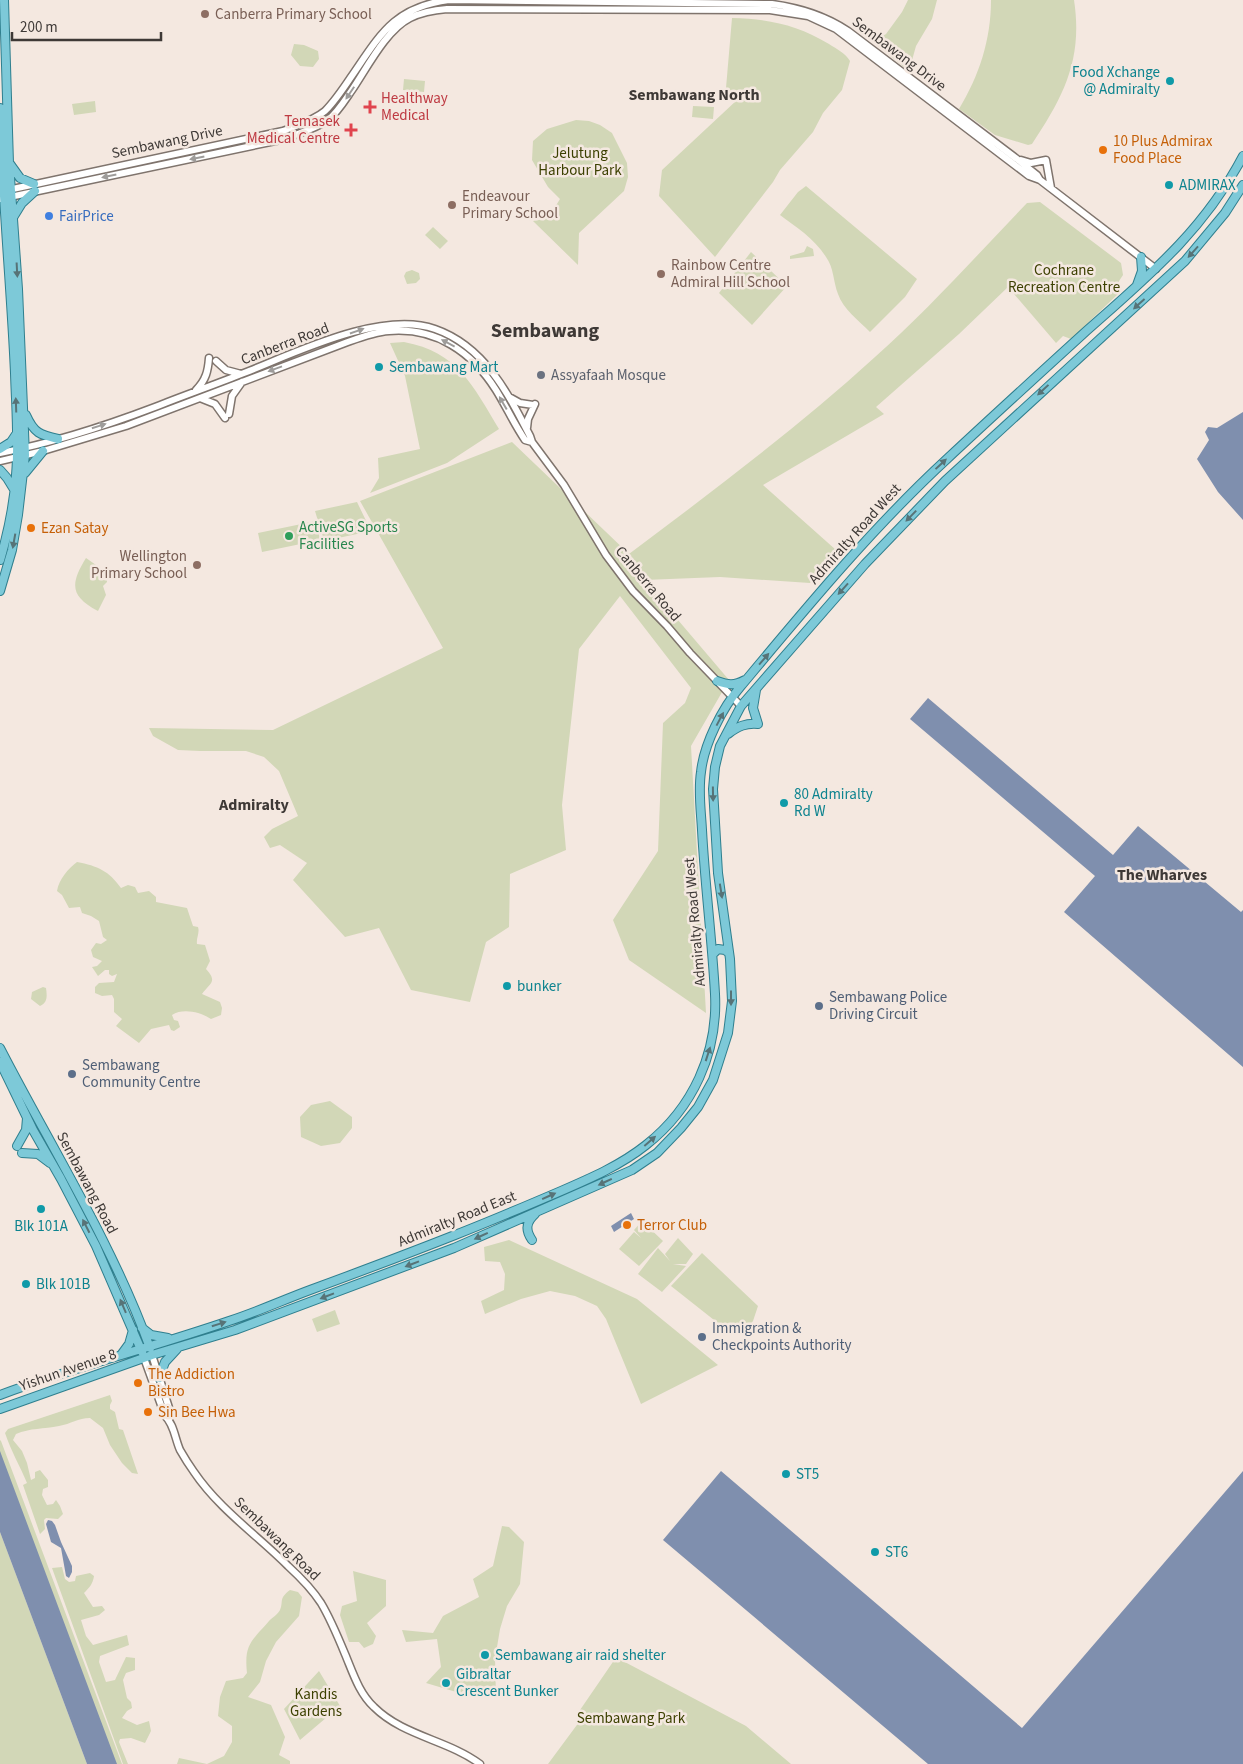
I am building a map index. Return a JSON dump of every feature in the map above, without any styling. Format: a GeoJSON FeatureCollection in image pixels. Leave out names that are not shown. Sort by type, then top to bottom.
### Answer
{"type":"FeatureCollection","features":[{"type":"Feature","properties":{"kind":"main road"},"geometry":{"type":"LineString","coordinates":[[0,560],[12,514],[21,452],[24,411],[18,279],[13,218],[5,194],[9,163],[9,112],[4,0]]}},
{"type":"Feature","properties":{"kind":"main road","name":"Sembawang Drive"},"geometry":{"type":"LineString","coordinates":[[34,188],[267,134],[311,120],[324,111],[338,97],[371,48],[390,24],[415,8],[449,0],[772,4],[800,8],[826,18],[848,31],[1037,174],[1040,180]]}},
{"type":"Feature","properties":{"kind":"main road","name":"Sembawang Drive"},"geometry":{"type":"LineString","coordinates":[[5,194],[285,138],[316,126],[328,120],[338,110],[377,52],[396,29],[406,20],[431,10],[770,10],[808,16],[836,29],[1029,176],[1040,180],[1156,269]]}},
{"type":"Feature","properties":{"kind":"main road"},"geometry":{"type":"LineString","coordinates":[[0,108],[17,433],[24,476],[12,550],[0,592]]}},
{"type":"Feature","properties":{"kind":"main road"},"geometry":{"type":"LineString","coordinates":[[0,124],[6,121],[9,112]]}},
{"type":"Feature","properties":{"kind":"main road","name":"Admiralty Road West"},"geometry":{"type":"LineString","coordinates":[[714,1029],[716,1006],[713,954],[706,889],[700,787],[701,772],[708,742],[732,696],[868,538],[914,490],[1022,390],[1136,289],[1178,248],[1225,188],[1243,156]]}},
{"type":"Feature","properties":{"kind":"main road"},"geometry":{"type":"LineString","coordinates":[[1017,159],[1031,163],[1046,160],[1046,171],[1049,174],[1050,188]]}},
{"type":"Feature","properties":{"kind":"main road"},"geometry":{"type":"LineString","coordinates":[[9,163],[20,178],[34,188],[13,218]]}},
{"type":"Feature","properties":{"kind":"main road","name":"Admiralty Road West"},"geometry":{"type":"LineString","coordinates":[[724,1049],[732,1001],[729,953],[718,873],[712,790],[720,746],[741,706],[865,564],[960,466],[1176,269],[1226,213],[1243,185]]}},
{"type":"Feature","properties":{"kind":"main road"},"geometry":{"type":"LineString","coordinates":[[1136,289],[1142,271],[1141,257]]}},
{"type":"Feature","properties":{"kind":"main road"},"geometry":{"type":"LineString","coordinates":[[1156,269],[1160,273],[1164,273],[1176,269]]}},
{"type":"Feature","properties":{"kind":"main road","name":"Canberra Road"},"geometry":{"type":"LineString","coordinates":[[0,453],[43,451],[126,426],[218,392],[242,377],[315,346],[368,328],[392,324],[434,328],[470,347],[502,383],[532,442],[564,485],[606,556],[634,591],[741,706]]}},
{"type":"Feature","properties":{"kind":"main road","name":"Canberra Road"},"geometry":{"type":"LineString","coordinates":[[0,461],[196,391],[374,333],[402,330],[432,335],[466,353],[495,388],[525,440],[532,442]]}},
{"type":"Feature","properties":{"kind":"main road"},"geometry":{"type":"LineString","coordinates":[[196,391],[203,383],[207,374],[209,358]]}},
{"type":"Feature","properties":{"kind":"main road"},"geometry":{"type":"LineString","coordinates":[[200,398],[215,404],[227,416],[232,396],[242,377],[226,370],[216,361]]}},
{"type":"Feature","properties":{"kind":"main road"},"geometry":{"type":"LineString","coordinates":[[510,397],[520,403],[534,404],[528,419],[527,430]]}},
{"type":"Feature","properties":{"kind":"main road"},"geometry":{"type":"LineString","coordinates":[[24,411],[31,427],[40,435],[58,440]]}},
{"type":"Feature","properties":{"kind":"main road"},"geometry":{"type":"LineString","coordinates":[[0,449],[11,442],[17,433]]}},
{"type":"Feature","properties":{"kind":"main road"},"geometry":{"type":"LineString","coordinates":[[24,476],[43,451]]}},
{"type":"Feature","properties":{"kind":"main road"},"geometry":{"type":"LineString","coordinates":[[0,470],[15,492]]}},
{"type":"Feature","properties":{"kind":"main road"},"geometry":{"type":"LineString","coordinates":[[798,619],[812,609],[821,613]]}},
{"type":"Feature","properties":{"kind":"main road"},"geometry":{"type":"LineString","coordinates":[[717,681],[727,685],[734,685],[746,679]]}},
{"type":"Feature","properties":{"kind":"main road"},"geometry":{"type":"LineString","coordinates":[[726,735],[737,727],[758,724],[753,708],[756,688]]}},
{"type":"Feature","properties":{"kind":"main road"},"geometry":{"type":"LineString","coordinates":[[706,889],[710,877],[718,873]]}},
{"type":"Feature","properties":{"kind":"main road"},"geometry":{"type":"LineString","coordinates":[[711,940],[719,943],[727,938]]}},
{"type":"Feature","properties":{"kind":"main road"},"geometry":{"type":"LineString","coordinates":[[713,954],[718,949],[729,953]]}},
{"type":"Feature","properties":{"kind":"main road","name":"Admiralty Road East"},"geometry":{"type":"LineString","coordinates":[[140,1348],[232,1320],[504,1216],[600,1174],[626,1160],[650,1143],[686,1102],[701,1076],[714,1029]]}},
{"type":"Feature","properties":{"kind":"main road","name":"Sembawang Road"},"geometry":{"type":"LineString","coordinates":[[0,1048],[90,1215],[149,1346],[148,1357],[165,1416],[169,1420],[180,1450],[194,1473],[219,1503],[299,1576],[321,1603],[363,1694],[374,1707],[385,1717],[404,1728],[462,1752],[480,1764]]}},
{"type":"Feature","properties":{"kind":"main road","name":"Admiralty Road East"},"geometry":{"type":"LineString","coordinates":[[148,1357],[235,1330],[454,1248],[632,1170],[657,1153],[698,1107],[713,1080],[724,1049]]}},
{"type":"Feature","properties":{"kind":"main road","name":"Sembawang Road"},"geometry":{"type":"LineString","coordinates":[[0,1062],[26,1116],[96,1246],[140,1348],[148,1357],[160,1378],[170,1411],[169,1420]]}},
{"type":"Feature","properties":{"kind":"main road"},"geometry":{"type":"LineString","coordinates":[[26,1116],[26,1130],[19,1149],[38,1154],[54,1166]]}},
{"type":"Feature","properties":{"kind":"main road"},"geometry":{"type":"LineString","coordinates":[[532,1240],[527,1234],[526,1227],[529,1219],[538,1211]]}},
{"type":"Feature","properties":{"kind":"main road"},"geometry":{"type":"LineString","coordinates":[[141,1327],[151,1335],[173,1339]]}},
{"type":"Feature","properties":{"kind":"main road"},"geometry":{"type":"LineString","coordinates":[[121,1355],[129,1344],[133,1330]]}},
{"type":"Feature","properties":{"kind":"main road"},"geometry":{"type":"LineString","coordinates":[[160,1378],[165,1362],[178,1347]]}},
{"type":"Feature","properties":{"kind":"main road","name":"Yishun Avenue 8"},"geometry":{"type":"LineString","coordinates":[[0,1395],[140,1348]]}},
{"type":"Feature","properties":{"kind":"main road","name":"Yishun Avenue 8"},"geometry":{"type":"LineString","coordinates":[[0,1409],[148,1357]]}},
{"type":"Feature","properties":{"kind":"green space"},"geometry":{"type":"Polygon","coordinates":[[[908,0],[937,0],[932,19],[916,46],[909,71],[862,33],[883,36],[886,34],[908,0]]]}},
{"type":"Feature","properties":{"kind":"green space"},"geometry":{"type":"Polygon","coordinates":[[[991,0],[1074,0],[1076,41],[1073,59],[1062,93],[1032,144],[1028,145],[995,135],[959,109],[978,71],[989,29],[991,0]]]}},
{"type":"Feature","properties":{"kind":"green space"},"geometry":{"type":"Polygon","coordinates":[[[732,18],[783,24],[806,32],[829,44],[844,54],[850,61],[842,90],[823,113],[813,132],[780,170],[773,182],[715,257],[659,196],[662,170],[737,100],[726,88],[732,18]]]}},
{"type":"Feature","properties":{"kind":"green space"},"geometry":{"type":"Polygon","coordinates":[[[294,44],[304,45],[318,51],[319,59],[313,67],[300,66],[291,55],[294,44]]]}},
{"type":"Feature","properties":{"kind":"green space"},"geometry":{"type":"Polygon","coordinates":[[[404,79],[425,81],[424,92],[403,90],[404,79]]]}},
{"type":"Feature","properties":{"kind":"green space"},"geometry":{"type":"Polygon","coordinates":[[[95,101],[96,112],[74,115],[72,104],[95,101]]]}},
{"type":"Feature","properties":{"kind":"green space"},"geometry":{"type":"Polygon","coordinates":[[[693,106],[714,107],[713,119],[692,117],[693,106]]]}},
{"type":"Feature","properties":{"kind":"green space","name":"Jelutung Harbour Park"},"geometry":{"type":"Polygon","coordinates":[[[576,120],[589,121],[600,125],[612,133],[627,163],[628,177],[624,191],[579,233],[578,265],[533,221],[549,217],[560,199],[548,187],[532,160],[533,141],[547,129],[576,120]]]}},
{"type":"Feature","properties":{"kind":"green space"},"geometry":{"type":"Polygon","coordinates":[[[806,186],[917,279],[905,297],[870,332],[840,299],[831,266],[822,251],[805,234],[780,215],[798,192],[806,186]]]}},
{"type":"Feature","properties":{"kind":"green space","name":"Cochrane Recreation Centre"},"geometry":{"type":"Polygon","coordinates":[[[1040,202],[1121,263],[1123,275],[1119,281],[1118,294],[1071,339],[1063,336],[1056,343],[1008,287],[959,334],[876,407],[884,414],[763,485],[836,550],[810,583],[720,577],[644,580],[729,680],[691,746],[706,1013],[629,960],[613,920],[658,851],[663,723],[685,703],[691,688],[620,596],[579,649],[562,805],[566,850],[510,874],[509,927],[486,942],[470,1002],[411,990],[379,928],[345,937],[293,880],[307,863],[280,845],[270,848],[264,837],[272,829],[298,816],[279,771],[264,757],[246,751],[178,750],[153,736],[149,728],[273,730],[443,648],[360,501],[512,442],[629,554],[692,507],[815,409],[895,339],[953,282],[1027,203],[1040,202]]]}},
{"type":"Feature","properties":{"kind":"green space"},"geometry":{"type":"Polygon","coordinates":[[[433,227],[448,241],[440,249],[425,235],[433,227]]]}},
{"type":"Feature","properties":{"kind":"green space"},"geometry":{"type":"Polygon","coordinates":[[[807,246],[813,249],[814,256],[790,259],[790,256],[804,252],[807,246]]]}},
{"type":"Feature","properties":{"kind":"green space"},"geometry":{"type":"Polygon","coordinates":[[[751,252],[787,286],[752,325],[719,293],[751,252]]]}},
{"type":"Feature","properties":{"kind":"green space"},"geometry":{"type":"Polygon","coordinates":[[[412,270],[419,273],[420,279],[416,283],[407,284],[404,276],[406,272],[412,270]]]}},
{"type":"Feature","properties":{"kind":"green space"},"geometry":{"type":"Polygon","coordinates":[[[404,342],[423,347],[438,354],[462,373],[472,385],[499,429],[447,463],[370,493],[379,478],[378,458],[420,449],[405,376],[390,343],[404,342]]]}},
{"type":"Feature","properties":{"kind":"green space"},"geometry":{"type":"Polygon","coordinates":[[[357,502],[371,531],[324,541],[315,511],[357,502]]]}},
{"type":"Feature","properties":{"kind":"green space","name":"ActiveSG Sports Facilities"},"geometry":{"type":"Polygon","coordinates":[[[316,521],[320,540],[262,552],[258,533],[316,521]]]}},
{"type":"Feature","properties":{"kind":"green space"},"geometry":{"type":"Polygon","coordinates":[[[86,558],[106,572],[107,582],[103,586],[106,595],[98,611],[82,600],[76,589],[77,575],[86,558]]]}},
{"type":"Feature","properties":{"kind":"green space"},"geometry":{"type":"Polygon","coordinates":[[[77,862],[102,870],[112,877],[121,888],[128,885],[135,887],[138,893],[149,891],[156,897],[156,902],[187,908],[193,926],[198,927],[197,944],[205,945],[210,961],[206,969],[212,977],[212,982],[202,994],[220,1002],[222,1008],[221,1015],[211,1019],[202,1014],[192,1012],[176,1013],[172,1015],[174,1020],[178,1021],[180,1027],[174,1031],[171,1030],[169,1025],[151,1029],[139,1043],[116,1026],[122,1019],[114,1012],[114,999],[112,995],[102,996],[95,993],[95,987],[99,983],[114,982],[117,974],[112,976],[109,974],[109,970],[105,970],[98,976],[92,967],[97,966],[102,961],[93,957],[91,950],[96,943],[101,944],[107,940],[103,937],[99,921],[82,913],[80,907],[69,908],[62,895],[57,891],[64,875],[77,862]]]}},
{"type":"Feature","properties":{"kind":"green space"},"geometry":{"type":"Polygon","coordinates":[[[43,987],[46,988],[47,993],[44,1003],[40,1006],[31,999],[32,992],[43,987]]]}},
{"type":"Feature","properties":{"kind":"green space"},"geometry":{"type":"Polygon","coordinates":[[[330,1101],[352,1117],[352,1128],[340,1143],[321,1146],[301,1137],[300,1117],[311,1105],[330,1101]]]}},
{"type":"Feature","properties":{"kind":"green space"},"geometry":{"type":"Polygon","coordinates":[[[642,1221],[663,1241],[639,1266],[619,1249],[634,1232],[641,1238],[634,1230],[642,1221]]]}},
{"type":"Feature","properties":{"kind":"green space"},"geometry":{"type":"Polygon","coordinates":[[[678,1238],[693,1254],[686,1264],[673,1264],[686,1266],[662,1292],[638,1274],[658,1248],[670,1261],[665,1254],[678,1238]]]}},
{"type":"Feature","properties":{"kind":"green space"},"geometry":{"type":"Polygon","coordinates":[[[509,1240],[637,1299],[718,1365],[641,1404],[606,1319],[597,1306],[575,1296],[550,1291],[521,1299],[485,1314],[481,1301],[504,1290],[505,1274],[500,1262],[485,1261],[484,1247],[509,1240]]]}},
{"type":"Feature","properties":{"kind":"green space"},"geometry":{"type":"Polygon","coordinates":[[[702,1253],[758,1306],[753,1321],[745,1332],[733,1335],[671,1286],[702,1253]]]}},
{"type":"Feature","properties":{"kind":"green space"},"geometry":{"type":"Polygon","coordinates":[[[335,1310],[340,1324],[317,1332],[312,1319],[335,1310]]]}},
{"type":"Feature","properties":{"kind":"green space"},"geometry":{"type":"Polygon","coordinates":[[[110,1395],[112,1401],[110,1409],[115,1412],[119,1429],[123,1430],[138,1474],[132,1473],[122,1463],[110,1445],[103,1428],[90,1418],[16,1434],[13,1440],[22,1451],[31,1480],[35,1478],[35,1472],[40,1470],[48,1480],[48,1487],[43,1489],[42,1495],[47,1505],[53,1504],[56,1500],[63,1514],[58,1519],[46,1518],[44,1520],[45,1529],[40,1534],[23,1485],[27,1483],[5,1433],[8,1429],[110,1395]]]}},
{"type":"Feature","properties":{"kind":"green space"},"geometry":{"type":"Polygon","coordinates":[[[0,1440],[122,1764],[104,1764],[0,1479],[0,1440]]]}},
{"type":"Feature","properties":{"kind":"green space"},"geometry":{"type":"Polygon","coordinates":[[[502,1526],[509,1527],[524,1542],[520,1584],[507,1606],[500,1629],[495,1659],[496,1696],[463,1694],[426,1683],[441,1667],[437,1639],[406,1642],[402,1630],[433,1633],[443,1616],[479,1597],[473,1579],[493,1566],[502,1526]]]}},
{"type":"Feature","properties":{"kind":"green space"},"geometry":{"type":"Polygon","coordinates":[[[0,1532],[87,1764],[0,1764],[0,1532]]]}},
{"type":"Feature","properties":{"kind":"green space"},"geometry":{"type":"Polygon","coordinates":[[[62,1567],[65,1579],[69,1582],[75,1581],[76,1576],[90,1573],[94,1576],[92,1584],[84,1593],[93,1607],[102,1606],[105,1610],[99,1615],[81,1620],[86,1636],[93,1645],[127,1635],[129,1645],[100,1656],[99,1662],[106,1682],[115,1680],[126,1657],[135,1658],[135,1670],[126,1673],[123,1680],[127,1698],[131,1702],[132,1708],[122,1718],[137,1725],[149,1721],[151,1731],[145,1743],[131,1738],[120,1739],[119,1742],[128,1764],[123,1764],[52,1568],[62,1567]]]}},
{"type":"Feature","properties":{"kind":"green space"},"geometry":{"type":"Polygon","coordinates":[[[353,1571],[386,1580],[386,1606],[367,1623],[376,1636],[373,1644],[364,1648],[359,1642],[349,1642],[340,1615],[342,1606],[357,1601],[353,1571]]]}},
{"type":"Feature","properties":{"kind":"green space"},"geometry":{"type":"Polygon","coordinates":[[[290,1590],[298,1592],[302,1597],[299,1616],[276,1642],[266,1661],[260,1682],[248,1697],[271,1705],[285,1737],[279,1755],[290,1761],[290,1764],[207,1764],[224,1756],[232,1742],[232,1726],[218,1716],[220,1697],[226,1681],[243,1678],[247,1673],[246,1663],[250,1644],[279,1611],[286,1593],[290,1590]]]}},
{"type":"Feature","properties":{"kind":"green space","name":"Sembawang Park"},"geometry":{"type":"Polygon","coordinates":[[[617,1656],[621,1660],[746,1726],[791,1764],[548,1764],[585,1714],[580,1710],[617,1656]]]}},
{"type":"Feature","properties":{"kind":"green space","name":"Kandis Gardens"},"geometry":{"type":"Polygon","coordinates":[[[319,1671],[340,1706],[300,1740],[284,1709],[319,1671]]]}},
{"type":"Feature","properties":{"kind":"green space"},"geometry":{"type":"Polygon","coordinates":[[[179,1758],[207,1764],[177,1764],[179,1758]]]}},
{"type":"Feature","properties":{"kind":"water"},"geometry":{"type":"Polygon","coordinates":[[[1243,412],[1243,520],[1218,492],[1197,459],[1209,440],[1205,432],[1208,427],[1217,428],[1243,412]]]}},
{"type":"Feature","properties":{"kind":"water"},"geometry":{"type":"Polygon","coordinates":[[[928,698],[1113,855],[1138,826],[1241,912],[1243,910],[1243,1067],[1064,912],[1095,876],[910,719],[928,698]]]}},
{"type":"Feature","properties":{"kind":"water"},"geometry":{"type":"Polygon","coordinates":[[[631,1213],[634,1219],[614,1232],[611,1226],[631,1213]]]}},
{"type":"Feature","properties":{"kind":"water"},"geometry":{"type":"Polygon","coordinates":[[[0,1451],[117,1764],[87,1764],[0,1532],[0,1451]]]}},
{"type":"Feature","properties":{"kind":"water"},"geometry":{"type":"Polygon","coordinates":[[[721,1471],[1022,1728],[1243,1471],[1243,1764],[928,1764],[663,1540],[721,1471]]]}},
{"type":"Feature","properties":{"kind":"water"},"geometry":{"type":"Polygon","coordinates":[[[48,1520],[52,1521],[55,1525],[72,1566],[69,1578],[66,1576],[61,1548],[51,1542],[46,1524],[48,1520]]]}},
{"type":"Feature","properties":{"kind":"place","name":"Canberra Primary School"},"geometry":{"type":"Point","coordinates":[205,14]}},
{"type":"Feature","properties":{"kind":"place","name":"Food Xchange @ Admiralty"},"geometry":{"type":"Point","coordinates":[1170,81]}},
{"type":"Feature","properties":{"kind":"place","name":"Healthway Medical"},"geometry":{"type":"Point","coordinates":[370,107]}},
{"type":"Feature","properties":{"kind":"place","name":"Temasek Medical Centre"},"geometry":{"type":"Point","coordinates":[351,130]}},
{"type":"Feature","properties":{"kind":"place","name":"10 Plus Admirax Food Place"},"geometry":{"type":"Point","coordinates":[1103,150]}},
{"type":"Feature","properties":{"kind":"place","name":"ADMIRAX"},"geometry":{"type":"Point","coordinates":[1169,185]}},
{"type":"Feature","properties":{"kind":"place","name":"Endeavour Primary School"},"geometry":{"type":"Point","coordinates":[452,205]}},
{"type":"Feature","properties":{"kind":"place","name":"FairPrice"},"geometry":{"type":"Point","coordinates":[49,216]}},
{"type":"Feature","properties":{"kind":"place","name":"Rainbow Centre Admiral Hill School"},"geometry":{"type":"Point","coordinates":[661,274]}},
{"type":"Feature","properties":{"kind":"place","name":"Sembawang Mart"},"geometry":{"type":"Point","coordinates":[379,367]}},
{"type":"Feature","properties":{"kind":"place","name":"Assyafaah Mosque"},"geometry":{"type":"Point","coordinates":[541,375]}},
{"type":"Feature","properties":{"kind":"place","name":"Ezan Satay"},"geometry":{"type":"Point","coordinates":[31,528]}},
{"type":"Feature","properties":{"kind":"place","name":"ActiveSG Sports Facilities"},"geometry":{"type":"Point","coordinates":[289,536]}},
{"type":"Feature","properties":{"kind":"place","name":"Wellington Primary School"},"geometry":{"type":"Point","coordinates":[197,565]}},
{"type":"Feature","properties":{"kind":"place","name":"80 Admiralty Rd W"},"geometry":{"type":"Point","coordinates":[784,803]}},
{"type":"Feature","properties":{"kind":"place","name":"bunker"},"geometry":{"type":"Point","coordinates":[507,986]}},
{"type":"Feature","properties":{"kind":"place","name":"Sembawang Police Driving Circuit"},"geometry":{"type":"Point","coordinates":[819,1006]}},
{"type":"Feature","properties":{"kind":"place","name":"Sembawang Community Centre"},"geometry":{"type":"Point","coordinates":[72,1074]}},
{"type":"Feature","properties":{"kind":"place","name":"Blk 101A"},"geometry":{"type":"Point","coordinates":[41,1209]}},
{"type":"Feature","properties":{"kind":"place","name":"Terror Club"},"geometry":{"type":"Point","coordinates":[627,1225]}},
{"type":"Feature","properties":{"kind":"place","name":"Blk 101B"},"geometry":{"type":"Point","coordinates":[26,1284]}},
{"type":"Feature","properties":{"kind":"place","name":"Immigration & Checkpoints Authority"},"geometry":{"type":"Point","coordinates":[702,1337]}},
{"type":"Feature","properties":{"kind":"place","name":"The Addiction Bistro"},"geometry":{"type":"Point","coordinates":[138,1383]}},
{"type":"Feature","properties":{"kind":"place","name":"Sin Bee Hwa"},"geometry":{"type":"Point","coordinates":[148,1412]}},
{"type":"Feature","properties":{"kind":"place","name":"ST5"},"geometry":{"type":"Point","coordinates":[786,1474]}},
{"type":"Feature","properties":{"kind":"place","name":"ST6"},"geometry":{"type":"Point","coordinates":[875,1552]}},
{"type":"Feature","properties":{"kind":"place","name":"Sembawang air raid shelter"},"geometry":{"type":"Point","coordinates":[485,1655]}},
{"type":"Feature","properties":{"kind":"place","name":"Gibraltar Crescent Bunker"},"geometry":{"type":"Point","coordinates":[446,1683]}},
{"type":"Feature","properties":{"kind":"district","name":"Sembawang North"},"geometry":{"type":"Point","coordinates":[694,95]}},
{"type":"Feature","properties":{"kind":"district","name":"Sembawang"},"geometry":{"type":"Point","coordinates":[545,331]}},
{"type":"Feature","properties":{"kind":"district","name":"Admiralty"},"geometry":{"type":"Point","coordinates":[254,805]}},
{"type":"Feature","properties":{"kind":"district","name":"The Wharves"},"geometry":{"type":"Point","coordinates":[1162,875]}}]}
